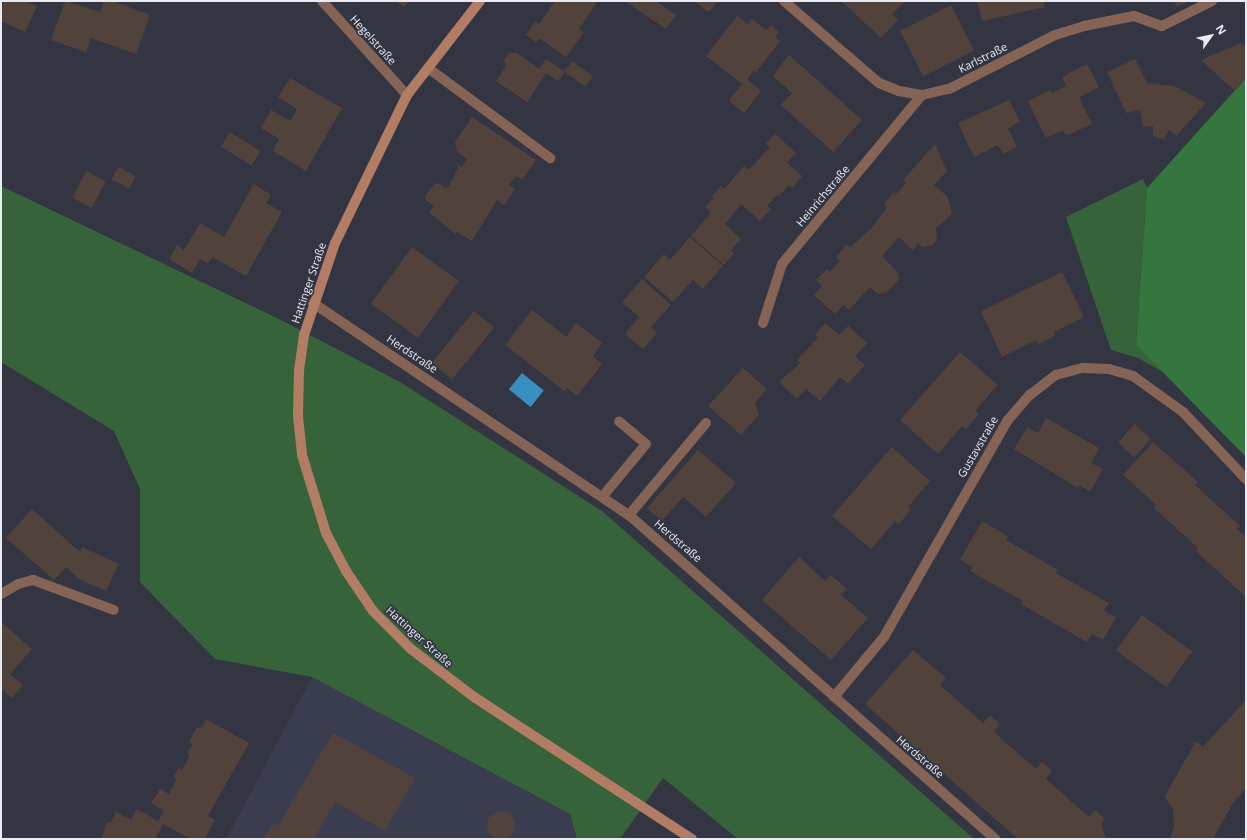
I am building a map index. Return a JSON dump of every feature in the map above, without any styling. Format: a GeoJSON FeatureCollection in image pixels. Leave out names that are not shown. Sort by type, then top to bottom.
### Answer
{"type":"FeatureCollection","features":[{"type":"Feature","properties":{"kind":"main road","name":"Hattinger Straße"},"geometry":{"type":"LineString","coordinates":[[480,1],[407,95],[335,243],[313,303],[304,335],[299,379],[298,416],[302,455],[326,533],[346,570],[373,611],[406,644],[444,676],[474,697],[692,839]]}},
{"type":"Feature","properties":{"kind":"street","name":"Hegelstraße"},"geometry":{"type":"LineString","coordinates":[[322,1],[407,95]]}},
{"type":"Feature","properties":{"kind":"street","name":"Karlstraße"},"geometry":{"type":"LineString","coordinates":[[784,1],[879,83],[899,91],[922,95],[949,89],[1055,35],[1084,26],[1134,16],[1162,26],[1212,1]]}},
{"type":"Feature","properties":{"kind":"street"},"geometry":{"type":"LineString","coordinates":[[428,68],[550,158]]}},
{"type":"Feature","properties":{"kind":"street","name":"Heinrichstraße"},"geometry":{"type":"LineString","coordinates":[[763,323],[782,264],[922,95]]}},
{"type":"Feature","properties":{"kind":"street","name":"Herdstraße"},"geometry":{"type":"LineString","coordinates":[[313,303],[603,496],[629,515],[995,839]]}},
{"type":"Feature","properties":{"kind":"street","name":"Gustavstraße"},"geometry":{"type":"LineString","coordinates":[[834,697],[884,637],[1007,421],[1030,395],[1056,375],[1083,368],[1109,369],[1133,376],[1183,412],[1246,479]]}},
{"type":"Feature","properties":{"kind":"street"},"geometry":{"type":"LineString","coordinates":[[603,496],[646,444],[619,421]]}},
{"type":"Feature","properties":{"kind":"street"},"geometry":{"type":"LineString","coordinates":[[629,515],[706,423]]}},
{"type":"Feature","properties":{"kind":"street"},"geometry":{"type":"LineString","coordinates":[[1,594],[18,584],[32,580],[114,610]]}},
{"type":"Feature","properties":{"kind":"shaded area"},"geometry":{"type":"Polygon","coordinates":[[[312,677],[570,814],[577,839],[226,839],[312,677]]]}},
{"type":"Feature","properties":{"kind":"green space"},"geometry":{"type":"Polygon","coordinates":[[[1246,78],[1246,457],[1136,345],[1147,188],[1246,78]]]}},
{"type":"Feature","properties":{"kind":"green space"},"geometry":{"type":"Polygon","coordinates":[[[1143,179],[1147,188],[1136,345],[1163,372],[1138,358],[1111,350],[1066,217],[1143,179]]]}},
{"type":"Feature","properties":{"kind":"green space"},"geometry":{"type":"Polygon","coordinates":[[[1,186],[281,320],[400,382],[602,511],[974,839],[738,839],[663,778],[620,839],[577,839],[570,814],[312,677],[215,659],[140,582],[140,489],[114,431],[1,362],[1,186]]]}},
{"type":"Feature","properties":{"kind":"water"},"geometry":{"type":"Polygon","coordinates":[[[522,373],[544,391],[531,407],[509,389],[522,373]]]}},
{"type":"Feature","properties":{"kind":"building"},"geometry":{"type":"Polygon","coordinates":[[[4,1],[26,1],[37,6],[25,32],[1,21],[1,8],[4,1]]]}},
{"type":"Feature","properties":{"kind":"building"},"geometry":{"type":"Polygon","coordinates":[[[65,1],[100,12],[104,1],[113,1],[150,15],[136,54],[91,38],[86,52],[51,40],[65,1]]]}},
{"type":"Feature","properties":{"kind":"building"},"geometry":{"type":"Polygon","coordinates":[[[396,1],[409,1],[404,7],[396,1]]]}},
{"type":"Feature","properties":{"kind":"building"},"geometry":{"type":"Polygon","coordinates":[[[555,1],[598,1],[579,29],[584,32],[566,57],[539,38],[536,42],[526,35],[535,22],[539,24],[555,1]]]}},
{"type":"Feature","properties":{"kind":"building"},"geometry":{"type":"Polygon","coordinates":[[[625,1],[655,1],[676,15],[666,29],[625,1]]]}},
{"type":"Feature","properties":{"kind":"building"},"geometry":{"type":"Polygon","coordinates":[[[694,1],[718,1],[709,12],[694,1]]]}},
{"type":"Feature","properties":{"kind":"building"},"geometry":{"type":"Polygon","coordinates":[[[841,1],[905,1],[892,14],[898,20],[881,38],[841,1]]]}},
{"type":"Feature","properties":{"kind":"building"},"geometry":{"type":"Polygon","coordinates":[[[977,1],[1044,1],[1045,7],[982,21],[977,1]]]}},
{"type":"Feature","properties":{"kind":"building"},"geometry":{"type":"Polygon","coordinates":[[[1174,1],[1190,1],[1177,7],[1174,1]]]}},
{"type":"Feature","properties":{"kind":"building"},"geometry":{"type":"Polygon","coordinates":[[[951,5],[974,50],[923,76],[900,31],[951,5]]]}},
{"type":"Feature","properties":{"kind":"building"},"geometry":{"type":"Polygon","coordinates":[[[737,16],[748,24],[752,19],[766,30],[771,25],[779,32],[775,37],[780,41],[756,72],[754,70],[747,79],[761,91],[744,113],[729,101],[742,84],[706,56],[737,16]]]}},
{"type":"Feature","properties":{"kind":"building"},"geometry":{"type":"Polygon","coordinates":[[[1241,43],[1246,47],[1246,78],[1235,91],[1201,60],[1241,43]]]}},
{"type":"Feature","properties":{"kind":"building"},"geometry":{"type":"Polygon","coordinates":[[[509,53],[517,53],[539,69],[546,59],[565,72],[558,81],[546,73],[527,102],[496,81],[506,66],[504,60],[509,53]]]}},
{"type":"Feature","properties":{"kind":"building"},"geometry":{"type":"Polygon","coordinates":[[[789,55],[862,120],[833,152],[781,105],[792,93],[773,76],[789,55]]]}},
{"type":"Feature","properties":{"kind":"building"},"geometry":{"type":"Polygon","coordinates":[[[1135,59],[1147,83],[1174,86],[1206,103],[1176,136],[1169,130],[1164,139],[1153,136],[1153,126],[1143,127],[1140,110],[1126,113],[1107,72],[1135,59]]]}},
{"type":"Feature","properties":{"kind":"building"},"geometry":{"type":"Polygon","coordinates":[[[572,61],[593,76],[585,87],[564,72],[572,61]]]}},
{"type":"Feature","properties":{"kind":"building"},"geometry":{"type":"Polygon","coordinates":[[[1087,64],[1099,87],[1079,97],[1092,124],[1066,136],[1063,130],[1046,138],[1028,101],[1051,90],[1052,93],[1066,86],[1062,77],[1087,64]]]}},
{"type":"Feature","properties":{"kind":"building"},"geometry":{"type":"Polygon","coordinates":[[[290,78],[342,108],[306,171],[273,151],[279,139],[261,128],[271,110],[290,121],[297,109],[278,97],[290,78]]]}},
{"type":"Feature","properties":{"kind":"building"},"geometry":{"type":"Polygon","coordinates":[[[1009,100],[1020,122],[1008,128],[1017,147],[1003,154],[998,145],[974,157],[958,123],[1009,100]]]}},
{"type":"Feature","properties":{"kind":"building"},"geometry":{"type":"Polygon","coordinates":[[[472,117],[536,160],[522,180],[516,176],[509,185],[515,189],[504,205],[497,200],[472,241],[457,232],[455,234],[429,212],[434,206],[426,200],[425,196],[434,184],[438,183],[446,188],[449,186],[459,165],[462,167],[467,159],[457,152],[455,142],[472,117]]]}},
{"type":"Feature","properties":{"kind":"building"},"geometry":{"type":"Polygon","coordinates":[[[230,132],[261,151],[252,165],[221,146],[230,132]]]}},
{"type":"Feature","properties":{"kind":"building"},"geometry":{"type":"Polygon","coordinates":[[[775,134],[796,153],[787,163],[802,176],[792,188],[789,185],[779,196],[777,195],[767,206],[771,209],[760,221],[741,204],[725,224],[741,239],[731,250],[734,253],[724,265],[691,236],[711,213],[705,207],[714,198],[712,196],[721,186],[724,189],[744,166],[749,170],[770,147],[766,144],[775,134]]]}},
{"type":"Feature","properties":{"kind":"building"},"geometry":{"type":"Polygon","coordinates":[[[935,144],[947,171],[934,185],[948,197],[952,214],[936,228],[937,239],[933,245],[922,247],[918,243],[913,250],[899,237],[882,256],[898,273],[899,279],[886,293],[878,294],[870,287],[849,310],[843,305],[835,314],[814,295],[822,286],[816,280],[827,269],[830,272],[840,261],[836,257],[846,245],[850,247],[871,229],[887,207],[884,204],[894,192],[896,194],[906,183],[903,180],[935,144]]]}},
{"type":"Feature","properties":{"kind":"building"},"geometry":{"type":"Polygon","coordinates":[[[118,167],[136,176],[129,189],[112,179],[118,167]]]}},
{"type":"Feature","properties":{"kind":"building"},"geometry":{"type":"Polygon","coordinates":[[[86,171],[106,181],[92,208],[72,198],[86,171]]]}},
{"type":"Feature","properties":{"kind":"building"},"geometry":{"type":"Polygon","coordinates":[[[254,184],[271,195],[266,203],[282,212],[246,276],[212,257],[208,264],[200,259],[192,273],[169,259],[177,245],[184,250],[200,223],[224,237],[254,184]]]}},
{"type":"Feature","properties":{"kind":"building"},"geometry":{"type":"Polygon","coordinates":[[[690,237],[723,266],[703,289],[693,280],[673,302],[644,277],[664,254],[670,260],[690,237]]]}},
{"type":"Feature","properties":{"kind":"building"},"geometry":{"type":"Polygon","coordinates":[[[412,247],[459,281],[418,338],[371,304],[412,247]]]}},
{"type":"Feature","properties":{"kind":"building"},"geometry":{"type":"Polygon","coordinates":[[[1062,272],[1084,317],[1054,332],[1055,336],[1038,344],[1036,340],[1002,357],[981,311],[1062,272]]]}},
{"type":"Feature","properties":{"kind":"building"},"geometry":{"type":"Polygon","coordinates":[[[642,279],[671,305],[651,327],[657,333],[643,349],[625,334],[639,317],[622,302],[642,279]]]}},
{"type":"Feature","properties":{"kind":"building"},"geometry":{"type":"Polygon","coordinates":[[[532,310],[566,337],[576,323],[602,343],[593,356],[602,364],[577,396],[567,388],[564,391],[505,345],[532,310]]]}},
{"type":"Feature","properties":{"kind":"building"},"geometry":{"type":"Polygon","coordinates":[[[474,311],[494,327],[452,379],[432,363],[474,311]]]}},
{"type":"Feature","properties":{"kind":"building"},"geometry":{"type":"Polygon","coordinates":[[[825,323],[839,335],[848,326],[867,343],[855,356],[865,365],[848,384],[840,377],[820,401],[806,389],[797,399],[779,382],[800,363],[797,360],[818,338],[815,335],[825,323]]]}},
{"type":"Feature","properties":{"kind":"building"},"geometry":{"type":"Polygon","coordinates":[[[960,352],[998,385],[975,411],[979,414],[966,429],[962,426],[938,454],[900,420],[960,352]]]}},
{"type":"Feature","properties":{"kind":"building"},"geometry":{"type":"Polygon","coordinates":[[[743,368],[767,389],[755,403],[759,415],[741,435],[708,406],[743,368]]]}},
{"type":"Feature","properties":{"kind":"building"},"geometry":{"type":"Polygon","coordinates":[[[1046,418],[1099,448],[1091,463],[1103,469],[1090,492],[1079,485],[1078,488],[1014,449],[1027,427],[1038,433],[1046,418]]]}},
{"type":"Feature","properties":{"kind":"building"},"geometry":{"type":"Polygon","coordinates":[[[1135,424],[1151,439],[1134,457],[1118,442],[1135,424]]]}},
{"type":"Feature","properties":{"kind":"building"},"geometry":{"type":"Polygon","coordinates":[[[1153,442],[1198,482],[1195,485],[1240,526],[1237,529],[1246,537],[1246,597],[1196,551],[1198,548],[1154,508],[1156,505],[1123,475],[1153,442]]]}},
{"type":"Feature","properties":{"kind":"building"},"geometry":{"type":"Polygon","coordinates":[[[892,447],[930,481],[908,507],[911,510],[898,525],[895,521],[871,549],[832,516],[892,447]]]}},
{"type":"Feature","properties":{"kind":"building"},"geometry":{"type":"Polygon","coordinates":[[[698,450],[736,483],[706,517],[683,497],[662,521],[647,508],[698,450]]]}},
{"type":"Feature","properties":{"kind":"building"},"geometry":{"type":"Polygon","coordinates":[[[32,509],[80,552],[82,547],[119,564],[106,591],[79,579],[66,567],[54,580],[6,538],[32,509]]]}},
{"type":"Feature","properties":{"kind":"building"},"geometry":{"type":"Polygon","coordinates":[[[982,521],[1008,536],[1006,540],[1058,570],[1056,573],[1109,603],[1104,611],[1116,617],[1103,640],[1092,634],[1087,642],[1021,604],[1023,601],[970,571],[973,567],[960,560],[982,521]]]}},
{"type":"Feature","properties":{"kind":"building"},"geometry":{"type":"Polygon","coordinates":[[[799,557],[825,581],[831,575],[847,589],[841,595],[868,618],[831,660],[762,600],[799,557]]]}},
{"type":"Feature","properties":{"kind":"building"},"geometry":{"type":"Polygon","coordinates":[[[1142,615],[1192,651],[1166,687],[1116,651],[1142,615]]]}},
{"type":"Feature","properties":{"kind":"building"},"geometry":{"type":"Polygon","coordinates":[[[2,623],[32,649],[10,674],[23,685],[12,698],[1,689],[2,623]]]}},
{"type":"Feature","properties":{"kind":"building"},"geometry":{"type":"Polygon","coordinates":[[[913,650],[946,678],[940,685],[983,723],[990,715],[1000,724],[994,732],[1036,769],[1042,762],[1052,771],[1046,779],[1089,817],[1095,810],[1105,819],[1101,824],[1106,839],[1018,839],[865,704],[913,650]]]}},
{"type":"Feature","properties":{"kind":"building"},"geometry":{"type":"Polygon","coordinates":[[[1246,700],[1246,788],[1233,803],[1213,839],[1170,839],[1174,827],[1173,809],[1165,797],[1171,785],[1196,741],[1203,747],[1246,700]]]}},
{"type":"Feature","properties":{"kind":"building"},"geometry":{"type":"Polygon","coordinates":[[[206,719],[249,743],[208,816],[215,820],[205,839],[191,839],[163,824],[155,839],[101,839],[107,822],[110,823],[116,812],[131,820],[137,809],[158,821],[164,811],[151,803],[160,789],[169,794],[176,781],[174,775],[179,768],[182,770],[189,757],[188,751],[193,744],[189,742],[196,728],[202,727],[206,719]]]}},
{"type":"Feature","properties":{"kind":"building"},"geometry":{"type":"Polygon","coordinates":[[[333,733],[415,778],[385,831],[335,802],[314,839],[263,839],[273,823],[278,826],[333,733]]]}},
{"type":"Feature","properties":{"kind":"building"},"geometry":{"type":"Polygon","coordinates":[[[501,811],[511,815],[515,825],[511,835],[501,839],[491,835],[487,825],[491,815],[501,811]]]}}]}
